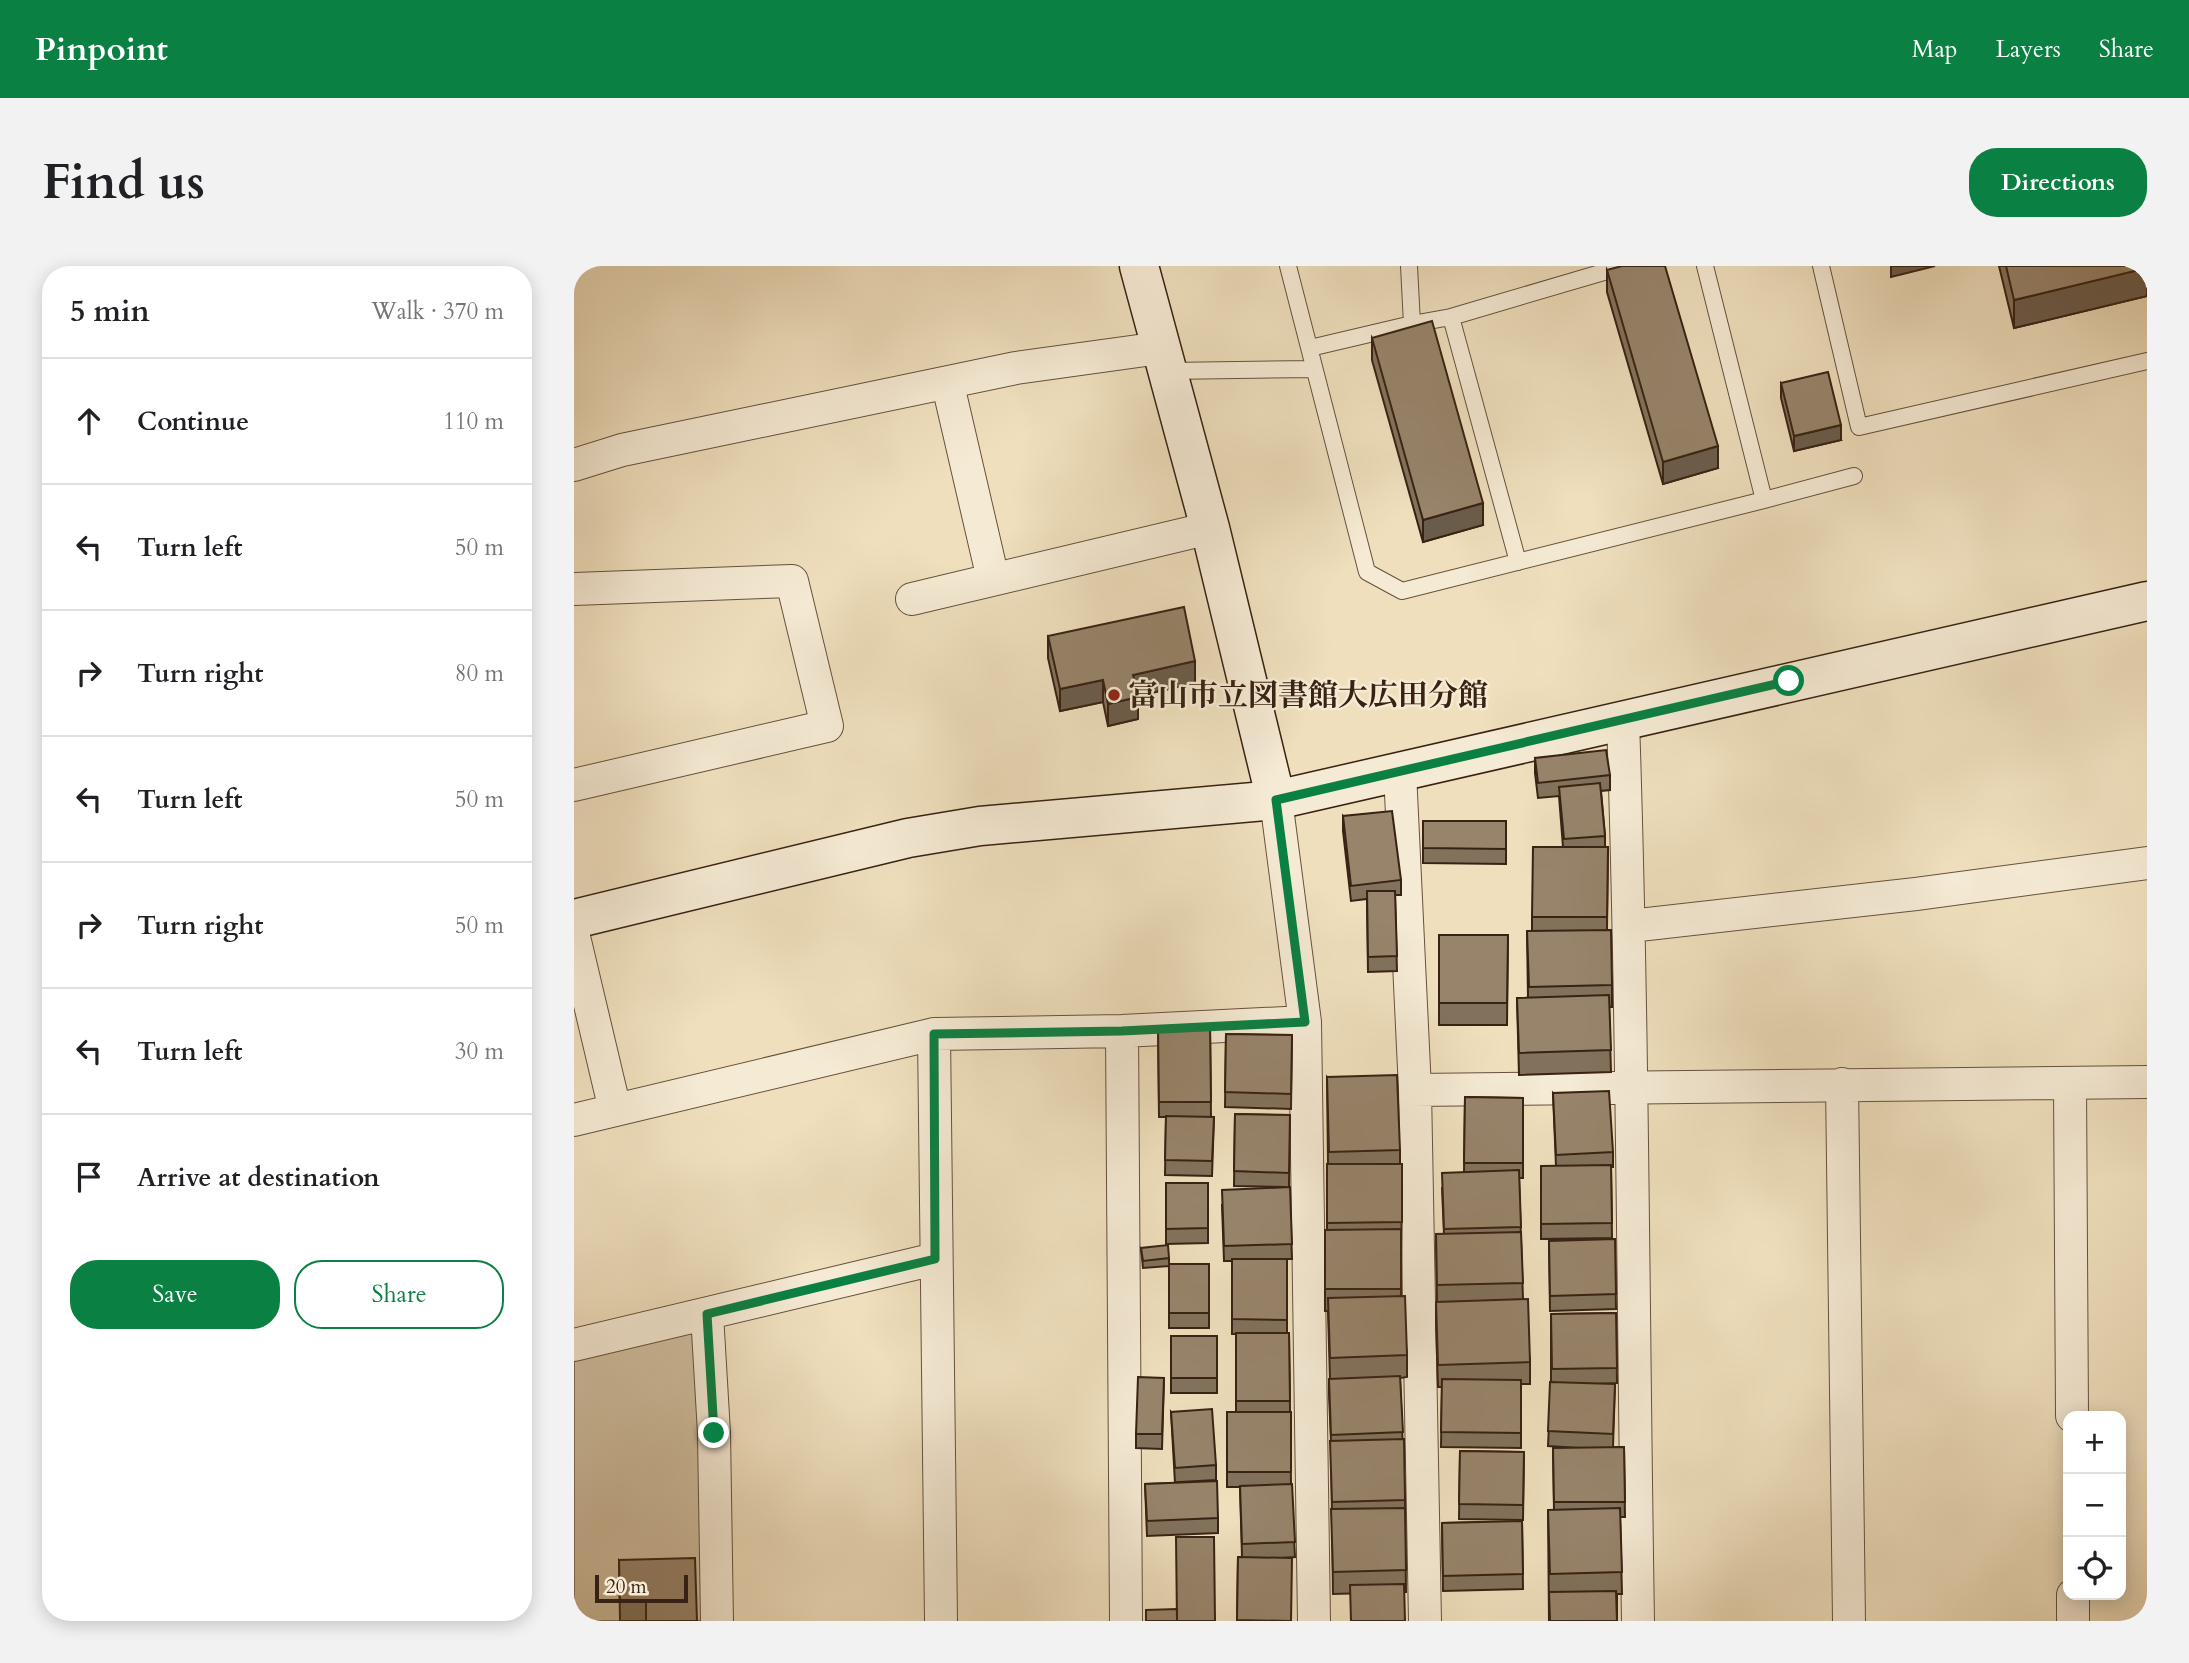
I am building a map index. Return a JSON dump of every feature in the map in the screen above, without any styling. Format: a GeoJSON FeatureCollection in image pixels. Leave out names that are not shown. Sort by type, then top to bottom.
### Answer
{"type":"FeatureCollection","features":[{"type":"Feature","properties":{"kind":"street"},"geometry":{"type":"LineString","coordinates":[[1139,266],[1210,528],[1276,800],[1305,1022],[1314,1621]]}},
{"type":"Feature","properties":{"kind":"street"},"geometry":{"type":"LineString","coordinates":[[574,465],[622,450],[948,385],[1016,368],[1163,360]]}},
{"type":"Feature","properties":{"kind":"street"},"geometry":{"type":"LineString","coordinates":[[948,385],[993,579]]}},
{"type":"Feature","properties":{"kind":"street"},"geometry":{"type":"LineString","coordinates":[[912,599],[1210,528]]}},
{"type":"Feature","properties":{"kind":"street"},"geometry":{"type":"LineString","coordinates":[[574,589],[792,581],[827,726],[574,785]]}},
{"type":"Feature","properties":{"kind":"street"},"geometry":{"type":"LineString","coordinates":[[574,919],[908,838],[968,828],[1276,800],[2147,601]]}},
{"type":"Feature","properties":{"kind":"street"},"geometry":{"type":"LineString","coordinates":[[1623,720],[1630,926],[1629,1086],[1638,1621]]}},
{"type":"Feature","properties":{"kind":"street"},"geometry":{"type":"LineString","coordinates":[[1401,772],[1415,1090],[1425,1621]]}},
{"type":"Feature","properties":{"kind":"street"},"geometry":{"type":"LineString","coordinates":[[1630,926],[1916,894],[2147,863]]}},
{"type":"Feature","properties":{"kind":"street"},"geometry":{"type":"LineString","coordinates":[[574,937],[615,1110]]}},
{"type":"Feature","properties":{"kind":"street"},"geometry":{"type":"LineString","coordinates":[[574,1120],[934,1034],[1122,1031],[1305,1022]]}},
{"type":"Feature","properties":{"kind":"street"},"geometry":{"type":"LineString","coordinates":[[1122,1031],[1126,1621]]}},
{"type":"Feature","properties":{"kind":"street"},"geometry":{"type":"LineString","coordinates":[[934,1034],[941,1621]]}},
{"type":"Feature","properties":{"kind":"street"},"geometry":{"type":"LineString","coordinates":[[1415,1090],[2147,1082]]}},
{"type":"Feature","properties":{"kind":"street"},"geometry":{"type":"LineString","coordinates":[[2070,1083],[2072,1411]]}},
{"type":"Feature","properties":{"kind":"street"},"geometry":{"type":"LineString","coordinates":[[1842,1084],[1849,1621]]}},
{"type":"Feature","properties":{"kind":"street"},"geometry":{"type":"LineString","coordinates":[[574,1345],[935,1259]]}},
{"type":"Feature","properties":{"kind":"street"},"geometry":{"type":"LineString","coordinates":[[707,1314],[714,1433],[717,1621]]}},
{"type":"Feature","properties":{"kind":"street"},"geometry":{"type":"LineString","coordinates":[[2073,1600],[2073,1621]]}},
{"type":"Feature","properties":{"kind":"lane"},"geometry":{"type":"LineString","coordinates":[[1289,266],[1367,572],[1402,591],[1854,476]]}},
{"type":"Feature","properties":{"kind":"lane"},"geometry":{"type":"LineString","coordinates":[[1409,266],[1412,324]]}},
{"type":"Feature","properties":{"kind":"lane"},"geometry":{"type":"LineString","coordinates":[[1310,348],[1451,317],[1623,266]]}},
{"type":"Feature","properties":{"kind":"lane"},"geometry":{"type":"LineString","coordinates":[[1705,266],[1764,500]]}},
{"type":"Feature","properties":{"kind":"lane"},"geometry":{"type":"LineString","coordinates":[[1822,266],[1859,427],[2147,361]]}},
{"type":"Feature","properties":{"kind":"lane"},"geometry":{"type":"LineString","coordinates":[[1451,317],[1518,562]]}},
{"type":"Feature","properties":{"kind":"lane"},"geometry":{"type":"LineString","coordinates":[[1163,360],[1314,369]]}},
{"type":"Feature","properties":{"kind":"shaded area"},"geometry":{"type":"Polygon","coordinates":[[[696,1325],[703,1621],[582,1621],[574,1616],[574,1353],[696,1325]]]}},
{"type":"Feature","properties":{"kind":"building"},"geometry":{"type":"Polygon","coordinates":[[[1622,266],[1665,266],[1718,446],[1663,462],[1607,270],[1622,266]]]}},
{"type":"Feature","properties":{"kind":"building"},"geometry":{"type":"Polygon","coordinates":[[[2006,266],[2147,266],[2147,268],[2014,300],[2006,266]]]}},
{"type":"Feature","properties":{"kind":"building"},"geometry":{"type":"Polygon","coordinates":[[[1432,321],[1483,503],[1423,520],[1372,338],[1432,321]]]}},
{"type":"Feature","properties":{"kind":"building"},"geometry":{"type":"Polygon","coordinates":[[[1828,372],[1841,425],[1794,436],[1781,383],[1828,372]]]}},
{"type":"Feature","properties":{"kind":"building"},"geometry":{"type":"Polygon","coordinates":[[[1184,607],[1195,661],[1133,675],[1138,697],[1108,704],[1103,680],[1060,689],[1048,636],[1184,607]]]}},
{"type":"Feature","properties":{"kind":"building"},"geometry":{"type":"Polygon","coordinates":[[[1606,750],[1610,775],[1538,783],[1535,758],[1606,750]]]}},
{"type":"Feature","properties":{"kind":"building"},"geometry":{"type":"Polygon","coordinates":[[[1600,783],[1605,836],[1564,839],[1559,787],[1600,783]]]}},
{"type":"Feature","properties":{"kind":"building"},"geometry":{"type":"Polygon","coordinates":[[[1392,811],[1401,880],[1351,886],[1343,816],[1392,811]]]}},
{"type":"Feature","properties":{"kind":"building"},"geometry":{"type":"Polygon","coordinates":[[[1423,821],[1506,821],[1506,849],[1423,848],[1423,821]]]}},
{"type":"Feature","properties":{"kind":"building"},"geometry":{"type":"Polygon","coordinates":[[[1533,847],[1608,847],[1607,917],[1532,917],[1533,847]]]}},
{"type":"Feature","properties":{"kind":"building"},"geometry":{"type":"Polygon","coordinates":[[[1367,891],[1395,891],[1397,956],[1368,957],[1367,891]]]}},
{"type":"Feature","properties":{"kind":"building"},"geometry":{"type":"Polygon","coordinates":[[[1611,930],[1612,985],[1529,987],[1527,931],[1611,930]]]}},
{"type":"Feature","properties":{"kind":"building"},"geometry":{"type":"Polygon","coordinates":[[[1439,935],[1508,935],[1507,1003],[1439,1003],[1439,935]]]}},
{"type":"Feature","properties":{"kind":"building"},"geometry":{"type":"Polygon","coordinates":[[[1609,995],[1611,1050],[1519,1053],[1517,998],[1609,995]]]}},
{"type":"Feature","properties":{"kind":"building"},"geometry":{"type":"Polygon","coordinates":[[[1210,1026],[1211,1102],[1159,1102],[1158,1027],[1210,1026]]]}},
{"type":"Feature","properties":{"kind":"building"},"geometry":{"type":"Polygon","coordinates":[[[1226,1034],[1292,1035],[1291,1094],[1225,1092],[1226,1034]]]}},
{"type":"Feature","properties":{"kind":"building"},"geometry":{"type":"Polygon","coordinates":[[[1397,1075],[1400,1150],[1329,1152],[1327,1077],[1397,1075]]]}},
{"type":"Feature","properties":{"kind":"building"},"geometry":{"type":"Polygon","coordinates":[[[1609,1091],[1613,1152],[1556,1155],[1553,1093],[1609,1091]]]}},
{"type":"Feature","properties":{"kind":"building"},"geometry":{"type":"Polygon","coordinates":[[[1465,1097],[1523,1098],[1523,1163],[1464,1163],[1465,1097]]]}},
{"type":"Feature","properties":{"kind":"building"},"geometry":{"type":"Polygon","coordinates":[[[1235,1114],[1290,1115],[1289,1173],[1234,1171],[1235,1114]]]}},
{"type":"Feature","properties":{"kind":"building"},"geometry":{"type":"Polygon","coordinates":[[[1166,1116],[1214,1117],[1212,1161],[1165,1160],[1166,1116]]]}},
{"type":"Feature","properties":{"kind":"building"},"geometry":{"type":"Polygon","coordinates":[[[1327,1164],[1402,1164],[1402,1222],[1327,1223],[1327,1164]]]}},
{"type":"Feature","properties":{"kind":"building"},"geometry":{"type":"Polygon","coordinates":[[[1611,1165],[1612,1223],[1541,1224],[1541,1166],[1611,1165]]]}},
{"type":"Feature","properties":{"kind":"building"},"geometry":{"type":"Polygon","coordinates":[[[1519,1170],[1521,1227],[1444,1229],[1442,1173],[1519,1170]]]}},
{"type":"Feature","properties":{"kind":"building"},"geometry":{"type":"Polygon","coordinates":[[[1166,1183],[1208,1183],[1208,1228],[1166,1229],[1166,1183]]]}},
{"type":"Feature","properties":{"kind":"building"},"geometry":{"type":"Polygon","coordinates":[[[1290,1187],[1292,1244],[1224,1246],[1222,1190],[1290,1187]]]}},
{"type":"Feature","properties":{"kind":"building"},"geometry":{"type":"Polygon","coordinates":[[[1401,1229],[1401,1289],[1325,1289],[1325,1230],[1401,1229]]]}},
{"type":"Feature","properties":{"kind":"building"},"geometry":{"type":"Polygon","coordinates":[[[1521,1232],[1523,1283],[1437,1285],[1436,1234],[1521,1232]]]}},
{"type":"Feature","properties":{"kind":"building"},"geometry":{"type":"Polygon","coordinates":[[[1615,1239],[1616,1294],[1550,1296],[1549,1241],[1615,1239]]]}},
{"type":"Feature","properties":{"kind":"building"},"geometry":{"type":"Polygon","coordinates":[[[1168,1245],[1169,1258],[1143,1261],[1141,1248],[1168,1245]]]}},
{"type":"Feature","properties":{"kind":"building"},"geometry":{"type":"Polygon","coordinates":[[[1232,1259],[1287,1259],[1287,1320],[1232,1319],[1232,1259]]]}},
{"type":"Feature","properties":{"kind":"building"},"geometry":{"type":"Polygon","coordinates":[[[1169,1264],[1209,1264],[1209,1313],[1169,1313],[1169,1264]]]}},
{"type":"Feature","properties":{"kind":"building"},"geometry":{"type":"Polygon","coordinates":[[[1405,1296],[1407,1355],[1330,1358],[1328,1298],[1405,1296]]]}},
{"type":"Feature","properties":{"kind":"building"},"geometry":{"type":"Polygon","coordinates":[[[1528,1299],[1530,1362],[1438,1365],[1436,1302],[1528,1299]]]}},
{"type":"Feature","properties":{"kind":"building"},"geometry":{"type":"Polygon","coordinates":[[[1616,1313],[1617,1368],[1552,1369],[1551,1314],[1616,1313]]]}},
{"type":"Feature","properties":{"kind":"building"},"geometry":{"type":"Polygon","coordinates":[[[1236,1333],[1289,1333],[1290,1401],[1236,1401],[1236,1333]]]}},
{"type":"Feature","properties":{"kind":"building"},"geometry":{"type":"Polygon","coordinates":[[[1171,1336],[1217,1336],[1217,1378],[1171,1378],[1171,1336]]]}},
{"type":"Feature","properties":{"kind":"building"},"geometry":{"type":"Polygon","coordinates":[[[1400,1376],[1403,1432],[1331,1435],[1329,1379],[1400,1376]]]}},
{"type":"Feature","properties":{"kind":"building"},"geometry":{"type":"Polygon","coordinates":[[[1138,1377],[1164,1378],[1162,1434],[1136,1434],[1138,1377]]]}},
{"type":"Feature","properties":{"kind":"building"},"geometry":{"type":"Polygon","coordinates":[[[1442,1379],[1521,1380],[1521,1433],[1441,1432],[1442,1379]]]}},
{"type":"Feature","properties":{"kind":"building"},"geometry":{"type":"Polygon","coordinates":[[[1550,1382],[1615,1384],[1613,1434],[1548,1431],[1550,1382]]]}},
{"type":"Feature","properties":{"kind":"building"},"geometry":{"type":"Polygon","coordinates":[[[1212,1409],[1216,1465],[1175,1468],[1171,1412],[1212,1409]]]}},
{"type":"Feature","properties":{"kind":"building"},"geometry":{"type":"Polygon","coordinates":[[[1227,1412],[1291,1412],[1291,1472],[1227,1472],[1227,1412]]]}},
{"type":"Feature","properties":{"kind":"building"},"geometry":{"type":"Polygon","coordinates":[[[1404,1439],[1405,1500],[1332,1502],[1330,1441],[1404,1439]]]}},
{"type":"Feature","properties":{"kind":"building"},"geometry":{"type":"Polygon","coordinates":[[[1624,1447],[1625,1502],[1554,1502],[1553,1448],[1624,1447]]]}},
{"type":"Feature","properties":{"kind":"building"},"geometry":{"type":"Polygon","coordinates":[[[1460,1451],[1524,1452],[1523,1505],[1459,1504],[1460,1451]]]}},
{"type":"Feature","properties":{"kind":"building"},"geometry":{"type":"Polygon","coordinates":[[[1217,1481],[1218,1518],[1147,1521],[1145,1484],[1217,1481]]]}},
{"type":"Feature","properties":{"kind":"building"},"geometry":{"type":"Polygon","coordinates":[[[1292,1484],[1295,1542],[1242,1544],[1240,1486],[1292,1484]]]}},
{"type":"Feature","properties":{"kind":"building"},"geometry":{"type":"Polygon","coordinates":[[[1405,1508],[1406,1570],[1333,1572],[1331,1509],[1405,1508]]]}},
{"type":"Feature","properties":{"kind":"building"},"geometry":{"type":"Polygon","coordinates":[[[1620,1508],[1622,1572],[1550,1574],[1548,1510],[1620,1508]]]}},
{"type":"Feature","properties":{"kind":"building"},"geometry":{"type":"Polygon","coordinates":[[[1522,1521],[1523,1574],[1443,1576],[1442,1523],[1522,1521]]]}},
{"type":"Feature","properties":{"kind":"building"},"geometry":{"type":"Polygon","coordinates":[[[1176,1537],[1214,1537],[1215,1621],[1177,1621],[1176,1537]]]}},
{"type":"Feature","properties":{"kind":"building"},"geometry":{"type":"Polygon","coordinates":[[[1238,1557],[1292,1558],[1291,1621],[1237,1620],[1238,1557]]]}},
{"type":"Feature","properties":{"kind":"building"},"geometry":{"type":"Polygon","coordinates":[[[695,1558],[697,1621],[646,1621],[646,1602],[620,1602],[619,1560],[695,1558]]]}},
{"type":"Feature","properties":{"kind":"building"},"geometry":{"type":"Polygon","coordinates":[[[1404,1584],[1405,1621],[1351,1621],[1350,1585],[1404,1584]]]}},
{"type":"Feature","properties":{"kind":"building"},"geometry":{"type":"Polygon","coordinates":[[[1616,1591],[1617,1621],[1550,1621],[1549,1592],[1616,1591]]]}},
{"type":"Feature","properties":{"kind":"building"},"geometry":{"type":"Polygon","coordinates":[[[1177,1609],[1177,1621],[1146,1621],[1146,1610],[1177,1609]]]}},
{"type":"Feature","properties":{"kind":"place","name":"富山市立図書館大広田分館"},"geometry":{"type":"Point","coordinates":[1114,695]}},
{"type":"Feature","properties":{"kind":"route"},"geometry":{"type":"LineString","coordinates":[[714,1433],[707,1314],[935,1259],[934,1034],[1122,1031],[1305,1022],[1276,800],[1789,681]]}}]}
